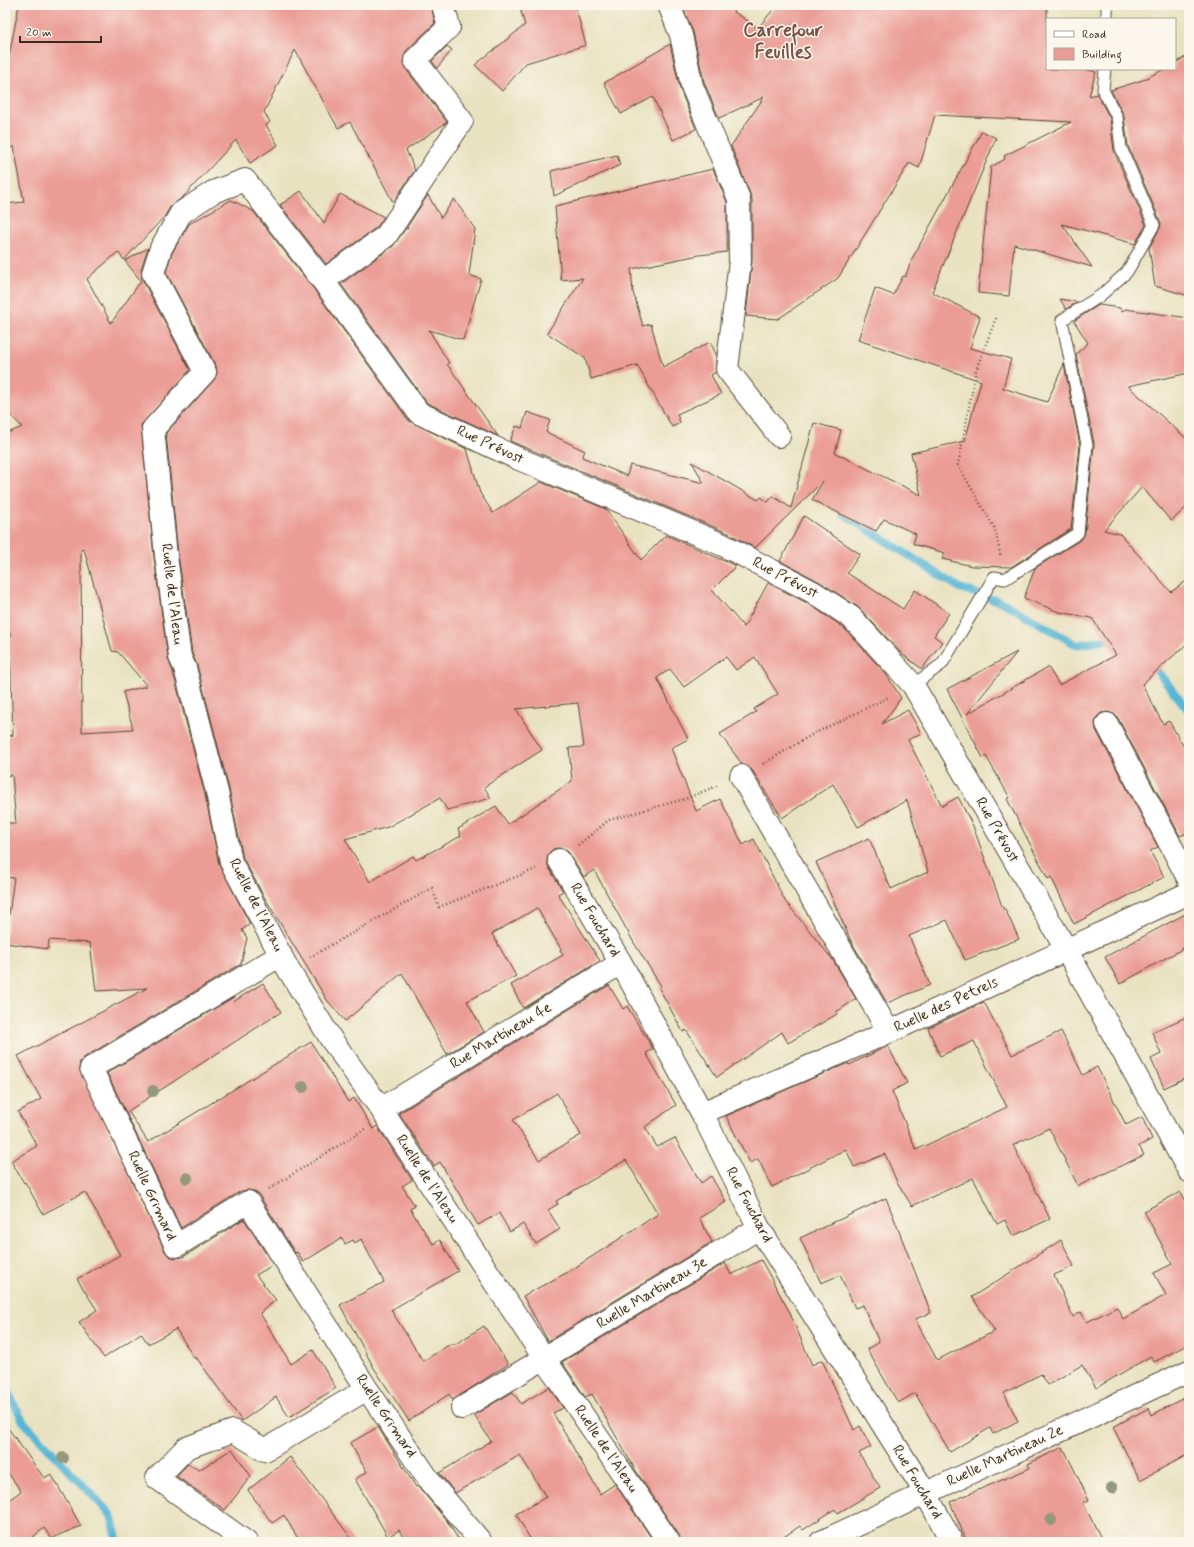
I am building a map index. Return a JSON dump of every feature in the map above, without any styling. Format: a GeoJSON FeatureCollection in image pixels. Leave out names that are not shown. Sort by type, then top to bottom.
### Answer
{"type":"FeatureCollection","features":[{"type":"Feature","properties":{"kind":"street"},"geometry":{"type":"LineString","coordinates":[[323,281],[386,236],[462,121],[415,60],[449,28],[443,5]]}},
{"type":"Feature","properties":{"kind":"street"},"geometry":{"type":"LineString","coordinates":[[669,5],[681,35],[692,86],[739,199],[740,261],[727,369],[779,436]]}},
{"type":"Feature","properties":{"kind":"street","name":"Rue Prévost"},"geometry":{"type":"LineString","coordinates":[[213,192],[245,180],[323,281],[419,412],[519,459],[723,545],[813,592],[851,617],[913,685],[1066,949],[1189,1171]]}},
{"type":"Feature","properties":{"kind":"street","name":"Ruelle de l'Aleau"},"geometry":{"type":"LineString","coordinates":[[213,192],[181,213],[161,248],[153,273],[205,372],[154,429],[166,556],[180,658],[185,668],[215,784],[231,862],[284,962],[331,1039],[383,1112],[544,1358],[669,1542]]}},
{"type":"Feature","properties":{"kind":"street"},"geometry":{"type":"LineString","coordinates":[[1107,724],[1189,880]]}},
{"type":"Feature","properties":{"kind":"street"},"geometry":{"type":"LineString","coordinates":[[741,776],[889,1032]]}},
{"type":"Feature","properties":{"kind":"street","name":"Rue Fouchard"},"geometry":{"type":"LineString","coordinates":[[559,860],[621,963],[702,1113],[759,1228],[925,1492],[952,1542]]}},
{"type":"Feature","properties":{"kind":"street","name":"Ruelle des Petrels"},"geometry":{"type":"LineString","coordinates":[[702,1113],[889,1032],[1189,893]]}},
{"type":"Feature","properties":{"kind":"street","name":"Ruelle Grimard"},"geometry":{"type":"LineString","coordinates":[[284,962],[91,1068],[176,1246],[248,1202],[367,1389],[431,1483],[481,1542]]}},
{"type":"Feature","properties":{"kind":"street","name":"Rue Martineau 4e"},"geometry":{"type":"LineString","coordinates":[[383,1112],[621,963]]}},
{"type":"Feature","properties":{"kind":"street","name":"Ruelle Martineau 3e"},"geometry":{"type":"LineString","coordinates":[[462,1408],[759,1228]]}},
{"type":"Feature","properties":{"kind":"street","name":"Ruelle Martineau 2e"},"geometry":{"type":"LineString","coordinates":[[821,1542],[925,1492],[1189,1371]]}},
{"type":"Feature","properties":{"kind":"street"},"geometry":{"type":"LineString","coordinates":[[246,1542],[157,1478],[186,1448],[233,1431],[265,1450],[367,1389]]}},
{"type":"Feature","properties":{"kind":"lane"},"geometry":{"type":"LineString","coordinates":[[1107,5],[1107,18]]}},
{"type":"Feature","properties":{"kind":"lane"},"geometry":{"type":"LineString","coordinates":[[913,685],[942,664],[969,620],[1000,578],[1078,533],[1087,445],[1062,320],[1100,296],[1127,272],[1154,225],[1121,148],[1117,117],[1103,90],[1105,70]]}},
{"type":"Feature","properties":{"kind":"path"},"geometry":{"type":"LineString","coordinates":[[996,318],[976,370],[958,465],[995,529],[1000,578]]}},
{"type":"Feature","properties":{"kind":"path"},"geometry":{"type":"LineString","coordinates":[[284,962],[432,888],[439,907],[559,860],[609,820],[684,799],[741,776],[813,734],[913,685]]}},
{"type":"Feature","properties":{"kind":"path"},"geometry":{"type":"LineString","coordinates":[[248,1202],[383,1112]]}},
{"type":"Feature","properties":{"kind":"building"},"geometry":{"type":"Polygon","coordinates":[[[19,5],[431,5],[435,23],[406,51],[403,62],[405,68],[447,122],[406,150],[415,170],[393,202],[350,122],[338,128],[295,50],[264,112],[270,122],[266,125],[278,145],[250,163],[236,140],[184,196],[170,207],[164,217],[124,260],[118,252],[87,279],[111,323],[141,281],[125,261],[148,248],[141,269],[142,279],[190,370],[141,425],[154,557],[168,659],[173,672],[205,795],[219,864],[250,924],[242,930],[247,938],[241,964],[85,1057],[80,1062],[79,1068],[165,1251],[169,1256],[175,1258],[183,1257],[244,1219],[273,1265],[256,1275],[276,1300],[260,1313],[291,1364],[313,1350],[336,1388],[289,1417],[276,1397],[242,1421],[196,1357],[195,1359],[176,1329],[148,1344],[141,1333],[104,1358],[79,1322],[97,1310],[77,1279],[120,1255],[85,1192],[43,1214],[11,1161],[37,1146],[18,1112],[41,1099],[18,1056],[147,988],[96,991],[90,943],[49,940],[48,949],[5,943],[14,878],[5,877],[5,822],[16,824],[12,775],[5,776],[5,737],[13,735],[10,650],[6,639],[11,637],[5,621],[5,434],[22,427],[5,409],[5,204],[24,202],[14,146],[5,151],[5,77],[19,5]],[[84,549],[81,550],[82,732],[133,729],[123,692],[147,686],[118,652],[112,651],[84,549]]]}},
{"type":"Feature","properties":{"kind":"building"},"geometry":{"type":"Polygon","coordinates":[[[519,5],[575,5],[586,45],[526,63],[502,91],[475,65],[525,25],[519,5]]]}},
{"type":"Feature","properties":{"kind":"building"},"geometry":{"type":"Polygon","coordinates":[[[682,5],[724,5],[758,28],[777,5],[1047,5],[1046,70],[1088,70],[1096,72],[1089,96],[1097,94],[1110,119],[1114,151],[1146,225],[1135,244],[1062,224],[1092,267],[1014,244],[1009,296],[978,293],[991,167],[1005,159],[1004,156],[1071,122],[935,115],[919,168],[909,163],[838,278],[778,319],[746,316],[752,261],[752,199],[731,146],[764,97],[719,118],[704,82],[693,32],[682,5]]]}},
{"type":"Feature","properties":{"kind":"building"},"geometry":{"type":"Polygon","coordinates":[[[670,44],[680,89],[696,129],[673,140],[653,97],[621,114],[604,83],[670,44]]]}},
{"type":"Feature","properties":{"kind":"building"},"geometry":{"type":"Polygon","coordinates":[[[447,46],[452,50],[437,68],[432,61],[447,46]]]}},
{"type":"Feature","properties":{"kind":"building"},"geometry":{"type":"Polygon","coordinates":[[[1189,55],[1189,296],[1155,286],[1149,248],[1160,228],[1161,223],[1128,146],[1124,116],[1111,90],[1143,80],[1162,70],[1176,70],[1176,62],[1189,55]]]}},
{"type":"Feature","properties":{"kind":"building"},"geometry":{"type":"Polygon","coordinates":[[[982,131],[996,138],[932,292],[980,317],[970,348],[1011,359],[1003,388],[1047,402],[1064,364],[1080,445],[1071,529],[1011,567],[972,566],[942,559],[945,553],[913,544],[916,534],[884,519],[876,531],[812,500],[823,481],[755,548],[728,533],[510,441],[516,426],[522,428],[527,412],[550,420],[546,432],[585,451],[582,457],[627,476],[630,465],[704,483],[692,462],[758,500],[761,497],[768,502],[773,496],[791,508],[814,423],[841,430],[835,453],[921,495],[911,453],[965,441],[981,381],[858,340],[875,288],[893,295],[903,276],[905,277],[913,257],[982,131]]]}},
{"type":"Feature","properties":{"kind":"building"},"geometry":{"type":"Polygon","coordinates":[[[617,155],[620,165],[554,196],[551,171],[617,155]]]}},
{"type":"Feature","properties":{"kind":"building"},"geometry":{"type":"Polygon","coordinates":[[[713,169],[727,202],[727,252],[699,255],[631,269],[633,292],[643,326],[651,324],[663,367],[710,342],[716,354],[716,372],[711,375],[721,394],[677,414],[680,423],[672,427],[637,365],[591,379],[585,358],[547,333],[583,278],[561,280],[555,206],[713,169]]]}},
{"type":"Feature","properties":{"kind":"building"},"geometry":{"type":"Polygon","coordinates":[[[301,191],[324,223],[340,194],[384,217],[377,227],[326,264],[280,205],[301,191]]]}},
{"type":"Feature","properties":{"kind":"building"},"geometry":{"type":"Polygon","coordinates":[[[428,195],[441,218],[454,199],[475,229],[469,275],[481,279],[463,340],[429,330],[449,363],[447,364],[498,436],[427,403],[341,284],[393,246],[406,228],[408,229],[407,227],[428,195]]]}},
{"type":"Feature","properties":{"kind":"building"},"geometry":{"type":"Polygon","coordinates":[[[231,200],[253,211],[313,288],[409,421],[467,449],[480,493],[493,513],[541,482],[606,509],[641,560],[666,535],[736,566],[712,590],[744,627],[768,583],[807,603],[843,627],[886,674],[901,698],[882,724],[908,710],[921,733],[908,740],[942,806],[958,797],[973,826],[1003,909],[1005,909],[1019,939],[965,960],[947,920],[909,936],[930,985],[887,1003],[851,941],[816,862],[869,838],[891,889],[928,872],[907,800],[858,827],[833,784],[782,818],[752,770],[742,764],[720,734],[756,712],[754,709],[778,694],[755,657],[736,670],[726,657],[684,687],[670,669],[657,678],[688,739],[671,748],[696,811],[720,799],[743,845],[754,839],[785,901],[833,960],[856,999],[836,1012],[837,1014],[788,1043],[782,1032],[717,1077],[686,1030],[683,1032],[659,988],[661,986],[634,943],[594,870],[584,877],[569,853],[565,849],[558,848],[553,849],[548,854],[547,860],[548,866],[563,891],[558,894],[600,961],[523,1008],[511,985],[563,955],[537,908],[492,934],[516,976],[467,1001],[484,1032],[447,1054],[402,973],[345,1021],[327,1000],[263,895],[243,858],[229,789],[197,665],[192,653],[178,554],[166,433],[214,380],[217,373],[216,366],[166,272],[172,253],[189,224],[231,200]],[[578,703],[516,709],[542,750],[484,787],[491,798],[447,810],[440,798],[388,827],[345,839],[370,882],[413,856],[416,860],[461,836],[458,829],[496,806],[508,824],[572,781],[569,748],[584,747],[578,703]]]}},
{"type":"Feature","properties":{"kind":"building"},"geometry":{"type":"Polygon","coordinates":[[[1060,299],[1078,302],[1066,309],[1060,299]]]}},
{"type":"Feature","properties":{"kind":"building"},"geometry":{"type":"Polygon","coordinates":[[[1099,305],[1120,308],[1122,312],[1125,309],[1189,318],[1189,373],[1128,386],[1189,441],[1189,505],[1171,521],[1142,487],[1104,530],[1120,534],[1171,592],[1189,579],[1189,642],[1142,684],[1163,724],[1169,721],[1189,756],[1189,832],[1180,836],[1118,718],[1114,714],[1108,712],[1101,713],[1097,717],[1095,723],[1096,730],[1158,847],[1150,851],[1164,877],[1074,924],[1051,877],[1048,879],[1007,799],[1010,798],[986,756],[983,758],[947,689],[1017,652],[967,714],[1048,667],[1059,685],[1116,655],[1092,618],[1059,612],[1024,598],[1035,568],[1082,539],[1085,534],[1094,444],[1076,354],[1088,343],[1074,321],[1099,305]]]}},
{"type":"Feature","properties":{"kind":"building"},"geometry":{"type":"Polygon","coordinates":[[[804,516],[860,554],[847,573],[903,609],[915,590],[949,613],[934,636],[942,642],[922,669],[902,654],[858,607],[820,582],[780,561],[804,516]]]}},
{"type":"Feature","properties":{"kind":"building"},"geometry":{"type":"Polygon","coordinates":[[[1189,912],[1189,945],[1120,984],[1105,957],[1189,912]]]}},
{"type":"Feature","properties":{"kind":"building"},"geometry":{"type":"Polygon","coordinates":[[[263,983],[281,1012],[128,1111],[148,1142],[311,1042],[348,1102],[354,1098],[373,1129],[377,1126],[412,1180],[402,1186],[415,1206],[410,1209],[433,1244],[440,1240],[458,1271],[391,1310],[423,1361],[452,1343],[454,1345],[484,1326],[508,1364],[453,1400],[449,1394],[409,1421],[374,1368],[340,1305],[384,1282],[361,1239],[355,1243],[353,1240],[345,1244],[342,1238],[303,1262],[297,1252],[295,1253],[259,1195],[254,1191],[248,1190],[241,1191],[181,1228],[107,1073],[234,997],[233,1002],[263,983]]]}},
{"type":"Feature","properties":{"kind":"building"},"geometry":{"type":"Polygon","coordinates":[[[609,985],[623,1009],[627,1006],[653,1049],[646,1053],[676,1105],[645,1127],[657,1147],[675,1138],[701,1183],[711,1176],[726,1202],[699,1218],[712,1242],[548,1341],[523,1296],[568,1272],[658,1214],[626,1160],[556,1201],[558,1204],[548,1210],[560,1229],[536,1244],[523,1224],[510,1232],[499,1213],[478,1225],[440,1162],[434,1166],[399,1113],[609,985]],[[557,1093],[513,1120],[539,1160],[581,1135],[557,1093]]]}},
{"type":"Feature","properties":{"kind":"building"},"geometry":{"type":"Polygon","coordinates":[[[984,1002],[1012,1055],[1061,1031],[1083,1075],[1097,1067],[1126,1125],[1142,1117],[1152,1139],[1139,1146],[1144,1155],[1078,1186],[1049,1128],[1013,1145],[1050,1219],[1013,1236],[1005,1220],[997,1224],[973,1178],[912,1206],[897,1182],[885,1154],[854,1167],[846,1149],[772,1187],[758,1159],[750,1163],[726,1116],[848,1063],[849,1065],[888,1046],[907,1083],[892,1091],[916,1150],[1007,1107],[974,1041],[940,1056],[928,1028],[984,1002]]]}},
{"type":"Feature","properties":{"kind":"building"},"geometry":{"type":"Polygon","coordinates":[[[1189,1016],[1189,1076],[1164,1088],[1151,1059],[1161,1054],[1152,1032],[1189,1016]]]}},
{"type":"Feature","properties":{"kind":"building"},"geometry":{"type":"Polygon","coordinates":[[[1180,1192],[1189,1209],[1189,1344],[1154,1362],[1151,1356],[1096,1388],[1082,1365],[1048,1385],[1041,1374],[1004,1393],[1018,1421],[993,1434],[990,1428],[950,1452],[915,1393],[898,1403],[867,1349],[879,1342],[863,1305],[855,1308],[840,1275],[821,1283],[800,1238],[886,1198],[931,1313],[915,1319],[937,1360],[995,1331],[972,1297],[1061,1240],[1074,1266],[1054,1275],[1073,1317],[1081,1312],[1087,1322],[1117,1307],[1123,1319],[1166,1295],[1154,1273],[1172,1264],[1144,1211],[1180,1192]]]}},
{"type":"Feature","properties":{"kind":"building"},"geometry":{"type":"Polygon","coordinates":[[[761,1260],[789,1311],[812,1365],[822,1360],[854,1430],[860,1426],[871,1447],[859,1453],[880,1488],[838,1513],[835,1509],[803,1530],[800,1526],[776,1542],[681,1542],[679,1535],[636,1471],[592,1394],[585,1397],[562,1362],[725,1263],[731,1275],[761,1260]]]}},
{"type":"Feature","properties":{"kind":"building"},"geometry":{"type":"Polygon","coordinates":[[[549,1387],[563,1408],[553,1413],[600,1494],[615,1484],[654,1542],[532,1542],[516,1514],[546,1497],[520,1455],[455,1493],[439,1473],[491,1441],[474,1415],[513,1392],[521,1404],[549,1387]]]}},
{"type":"Feature","properties":{"kind":"building"},"geometry":{"type":"Polygon","coordinates":[[[1189,1395],[1189,1454],[1140,1480],[1113,1427],[1149,1408],[1152,1415],[1189,1395]]]}},
{"type":"Feature","properties":{"kind":"building"},"geometry":{"type":"Polygon","coordinates":[[[5,1424],[44,1478],[51,1474],[81,1526],[52,1539],[44,1528],[27,1542],[5,1542],[5,1503],[21,1491],[5,1469],[5,1424]]]}},
{"type":"Feature","properties":{"kind":"building"},"geometry":{"type":"Polygon","coordinates":[[[378,1427],[416,1487],[418,1486],[447,1521],[460,1542],[406,1542],[399,1530],[388,1537],[355,1479],[367,1472],[350,1443],[378,1427]]]}},
{"type":"Feature","properties":{"kind":"building"},"geometry":{"type":"Polygon","coordinates":[[[1063,1447],[1089,1500],[1083,1503],[1103,1542],[967,1542],[950,1502],[1030,1468],[1028,1464],[1063,1447]]]}},
{"type":"Feature","properties":{"kind":"building"},"geometry":{"type":"Polygon","coordinates":[[[232,1449],[251,1476],[225,1510],[176,1476],[188,1464],[199,1470],[232,1449]]]}},
{"type":"Feature","properties":{"kind":"building"},"geometry":{"type":"Polygon","coordinates":[[[290,1457],[354,1542],[300,1542],[284,1515],[272,1523],[248,1490],[290,1457]]]}},
{"type":"Feature","properties":{"kind":"waterway"},"geometry":{"type":"LineString","coordinates":[[842,513],[960,588],[1004,603],[1077,645],[1116,638]]}},
{"type":"Feature","properties":{"kind":"waterway"},"geometry":{"type":"LineString","coordinates":[[1150,662],[1189,711]]}},
{"type":"Feature","properties":{"kind":"waterway"},"geometry":{"type":"LineString","coordinates":[[5,1386],[23,1421],[111,1515],[118,1542]]}},
{"type":"Feature","properties":{"kind":"district","name":"Carrefour Feuilles"},"geometry":{"type":"Point","coordinates":[783,41]}}]}
